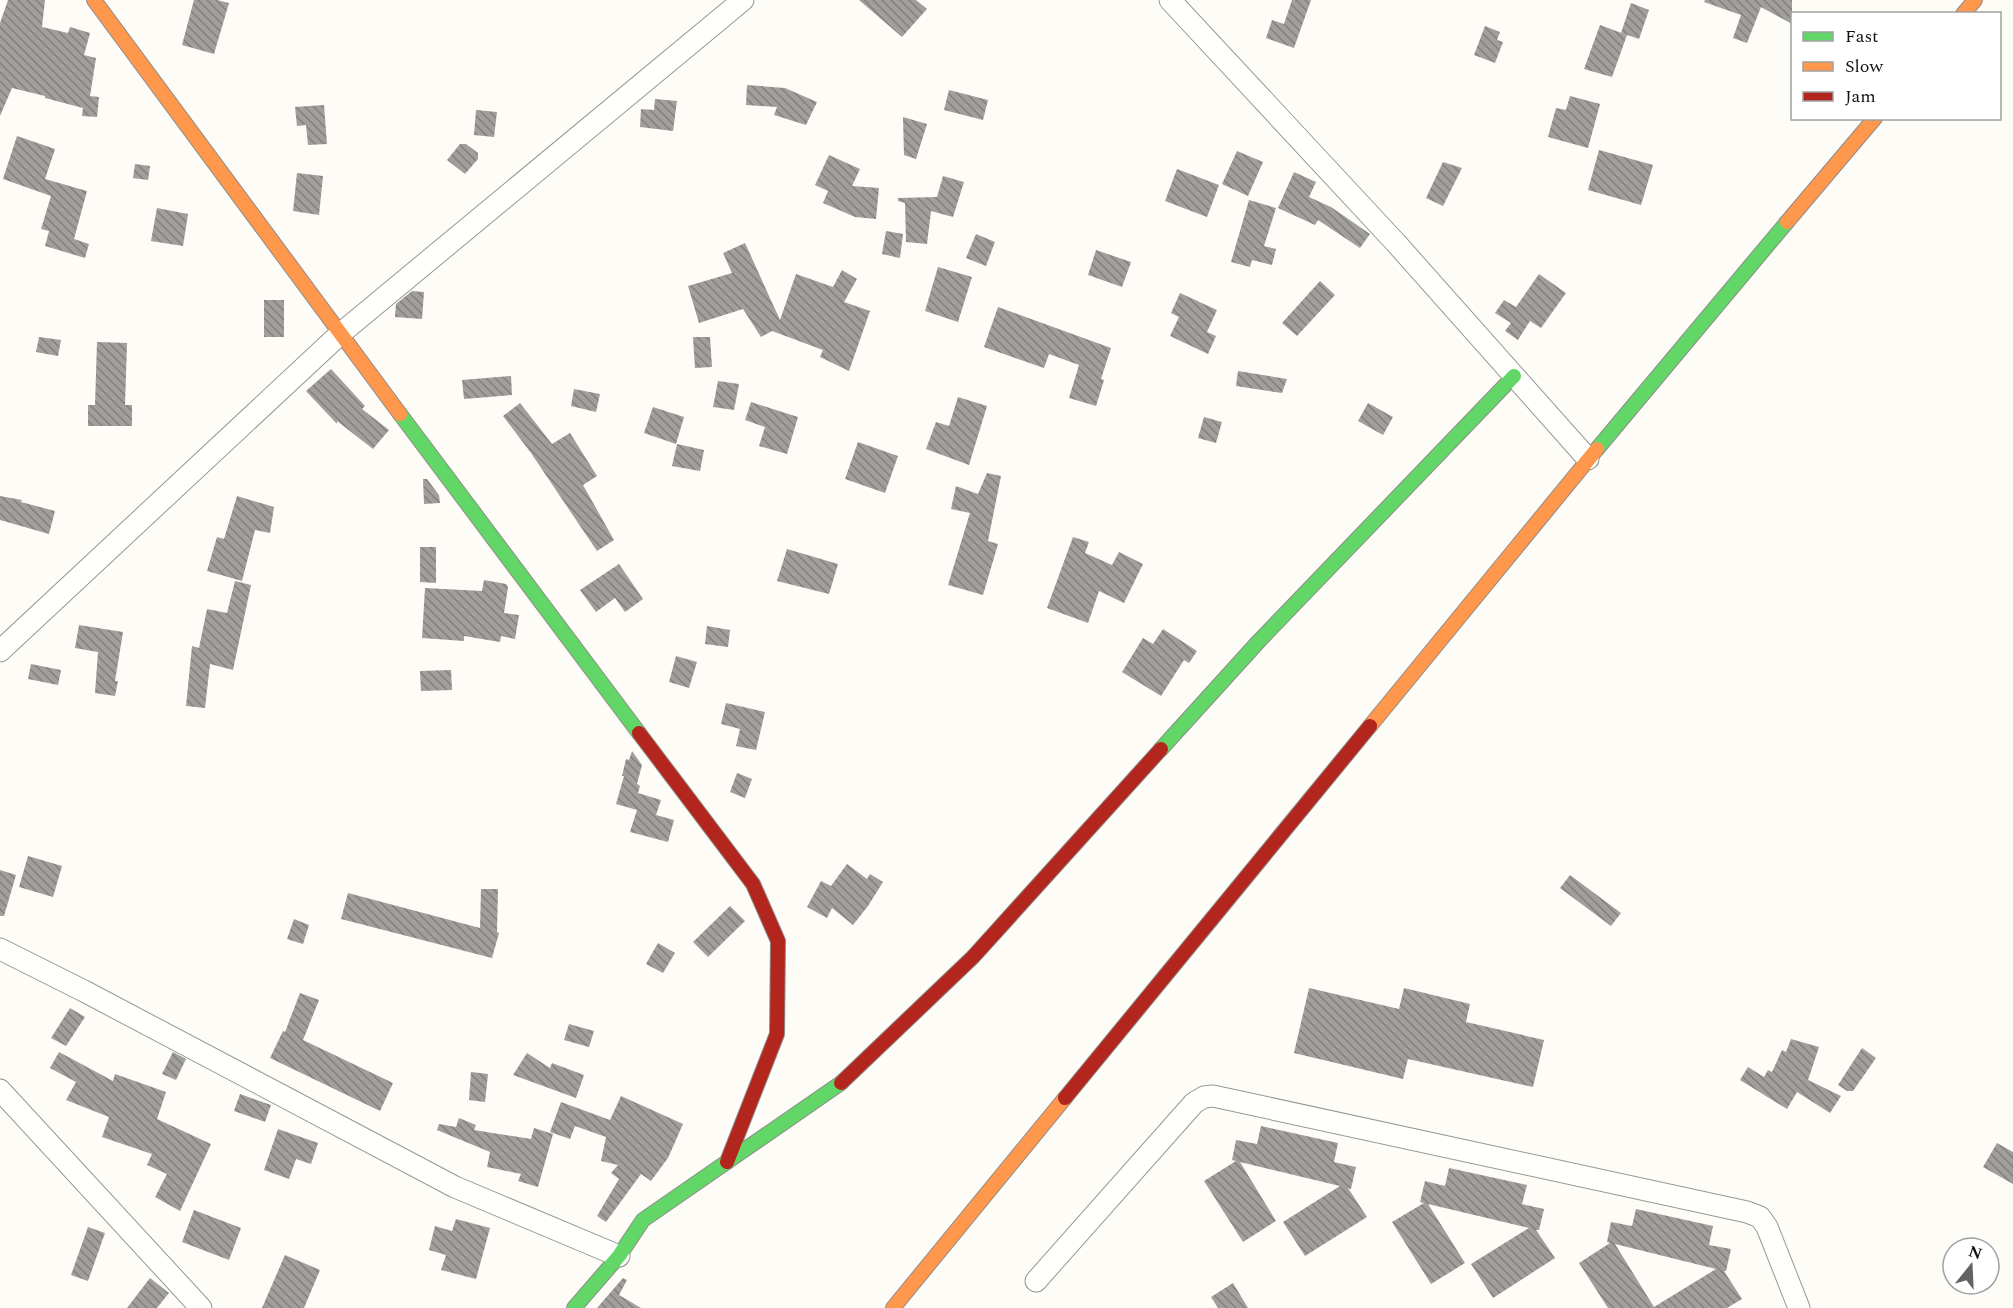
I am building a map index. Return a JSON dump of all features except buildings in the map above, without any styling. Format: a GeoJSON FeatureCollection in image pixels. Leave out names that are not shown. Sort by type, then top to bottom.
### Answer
{"type":"FeatureCollection","features":[{"type":"Feature","properties":{"kind":"street"},"geometry":{"type":"LineString","coordinates":[[94,0],[340,334],[753,884],[778,940],[777,1034],[727,1162]]}},
{"type":"Feature","properties":{"kind":"street"},"geometry":{"type":"LineString","coordinates":[[0,651],[340,334],[742,0]]}},
{"type":"Feature","properties":{"kind":"street"},"geometry":{"type":"LineString","coordinates":[[1170,0],[1388,234],[1588,459]]}},
{"type":"Feature","properties":{"kind":"street"},"geometry":{"type":"LineString","coordinates":[[1965,12],[1975,0]]}},
{"type":"Feature","properties":{"kind":"street"},"geometry":{"type":"LineString","coordinates":[[893,1308],[1588,459],[1873,120]]}},
{"type":"Feature","properties":{"kind":"street"},"geometry":{"type":"LineString","coordinates":[[574,1308],[619,1256],[643,1220],[837,1087],[973,957],[1259,641],[1514,376]]}},
{"type":"Feature","properties":{"kind":"street"},"geometry":{"type":"LineString","coordinates":[[0,949],[84,990],[455,1187],[619,1256]]}},
{"type":"Feature","properties":{"kind":"street"},"geometry":{"type":"LineString","coordinates":[[0,1090],[201,1308]]}},
{"type":"Feature","properties":{"kind":"street"},"geometry":{"type":"LineString","coordinates":[[1036,1281],[1194,1103],[1204,1097],[1213,1096],[1747,1212],[1760,1217],[1767,1227],[1798,1308]]}},
{"type":"Feature","properties":{"kind":"traffic: fast"},"geometry":{"type":"LineString","coordinates":[[1597,449],[1787,222]]}},
{"type":"Feature","properties":{"kind":"traffic: fast"},"geometry":{"type":"LineString","coordinates":[[1161,749],[1259,641],[1514,376]]}},
{"type":"Feature","properties":{"kind":"traffic: fast"},"geometry":{"type":"LineString","coordinates":[[400,414],[639,733]]}},
{"type":"Feature","properties":{"kind":"traffic: fast"},"geometry":{"type":"LineString","coordinates":[[574,1308],[619,1256],[643,1220],[841,1083]]}},
{"type":"Feature","properties":{"kind":"traffic: slow"},"geometry":{"type":"LineString","coordinates":[[94,0],[400,414]]}},
{"type":"Feature","properties":{"kind":"traffic: slow"},"geometry":{"type":"LineString","coordinates":[[1965,12],[1975,0]]}},
{"type":"Feature","properties":{"kind":"traffic: slow"},"geometry":{"type":"LineString","coordinates":[[1787,222],[1873,120]]}},
{"type":"Feature","properties":{"kind":"traffic: slow"},"geometry":{"type":"LineString","coordinates":[[1370,726],[1597,449]]}},
{"type":"Feature","properties":{"kind":"traffic: slow"},"geometry":{"type":"LineString","coordinates":[[893,1308],[1065,1098]]}},
{"type":"Feature","properties":{"kind":"traffic: jam"},"geometry":{"type":"LineString","coordinates":[[1065,1098],[1370,726]]}},
{"type":"Feature","properties":{"kind":"traffic: jam"},"geometry":{"type":"LineString","coordinates":[[639,733],[753,884],[778,941],[777,1034],[727,1162]]}},
{"type":"Feature","properties":{"kind":"traffic: jam"},"geometry":{"type":"LineString","coordinates":[[841,1083],[973,957],[1161,749]]}}]}
